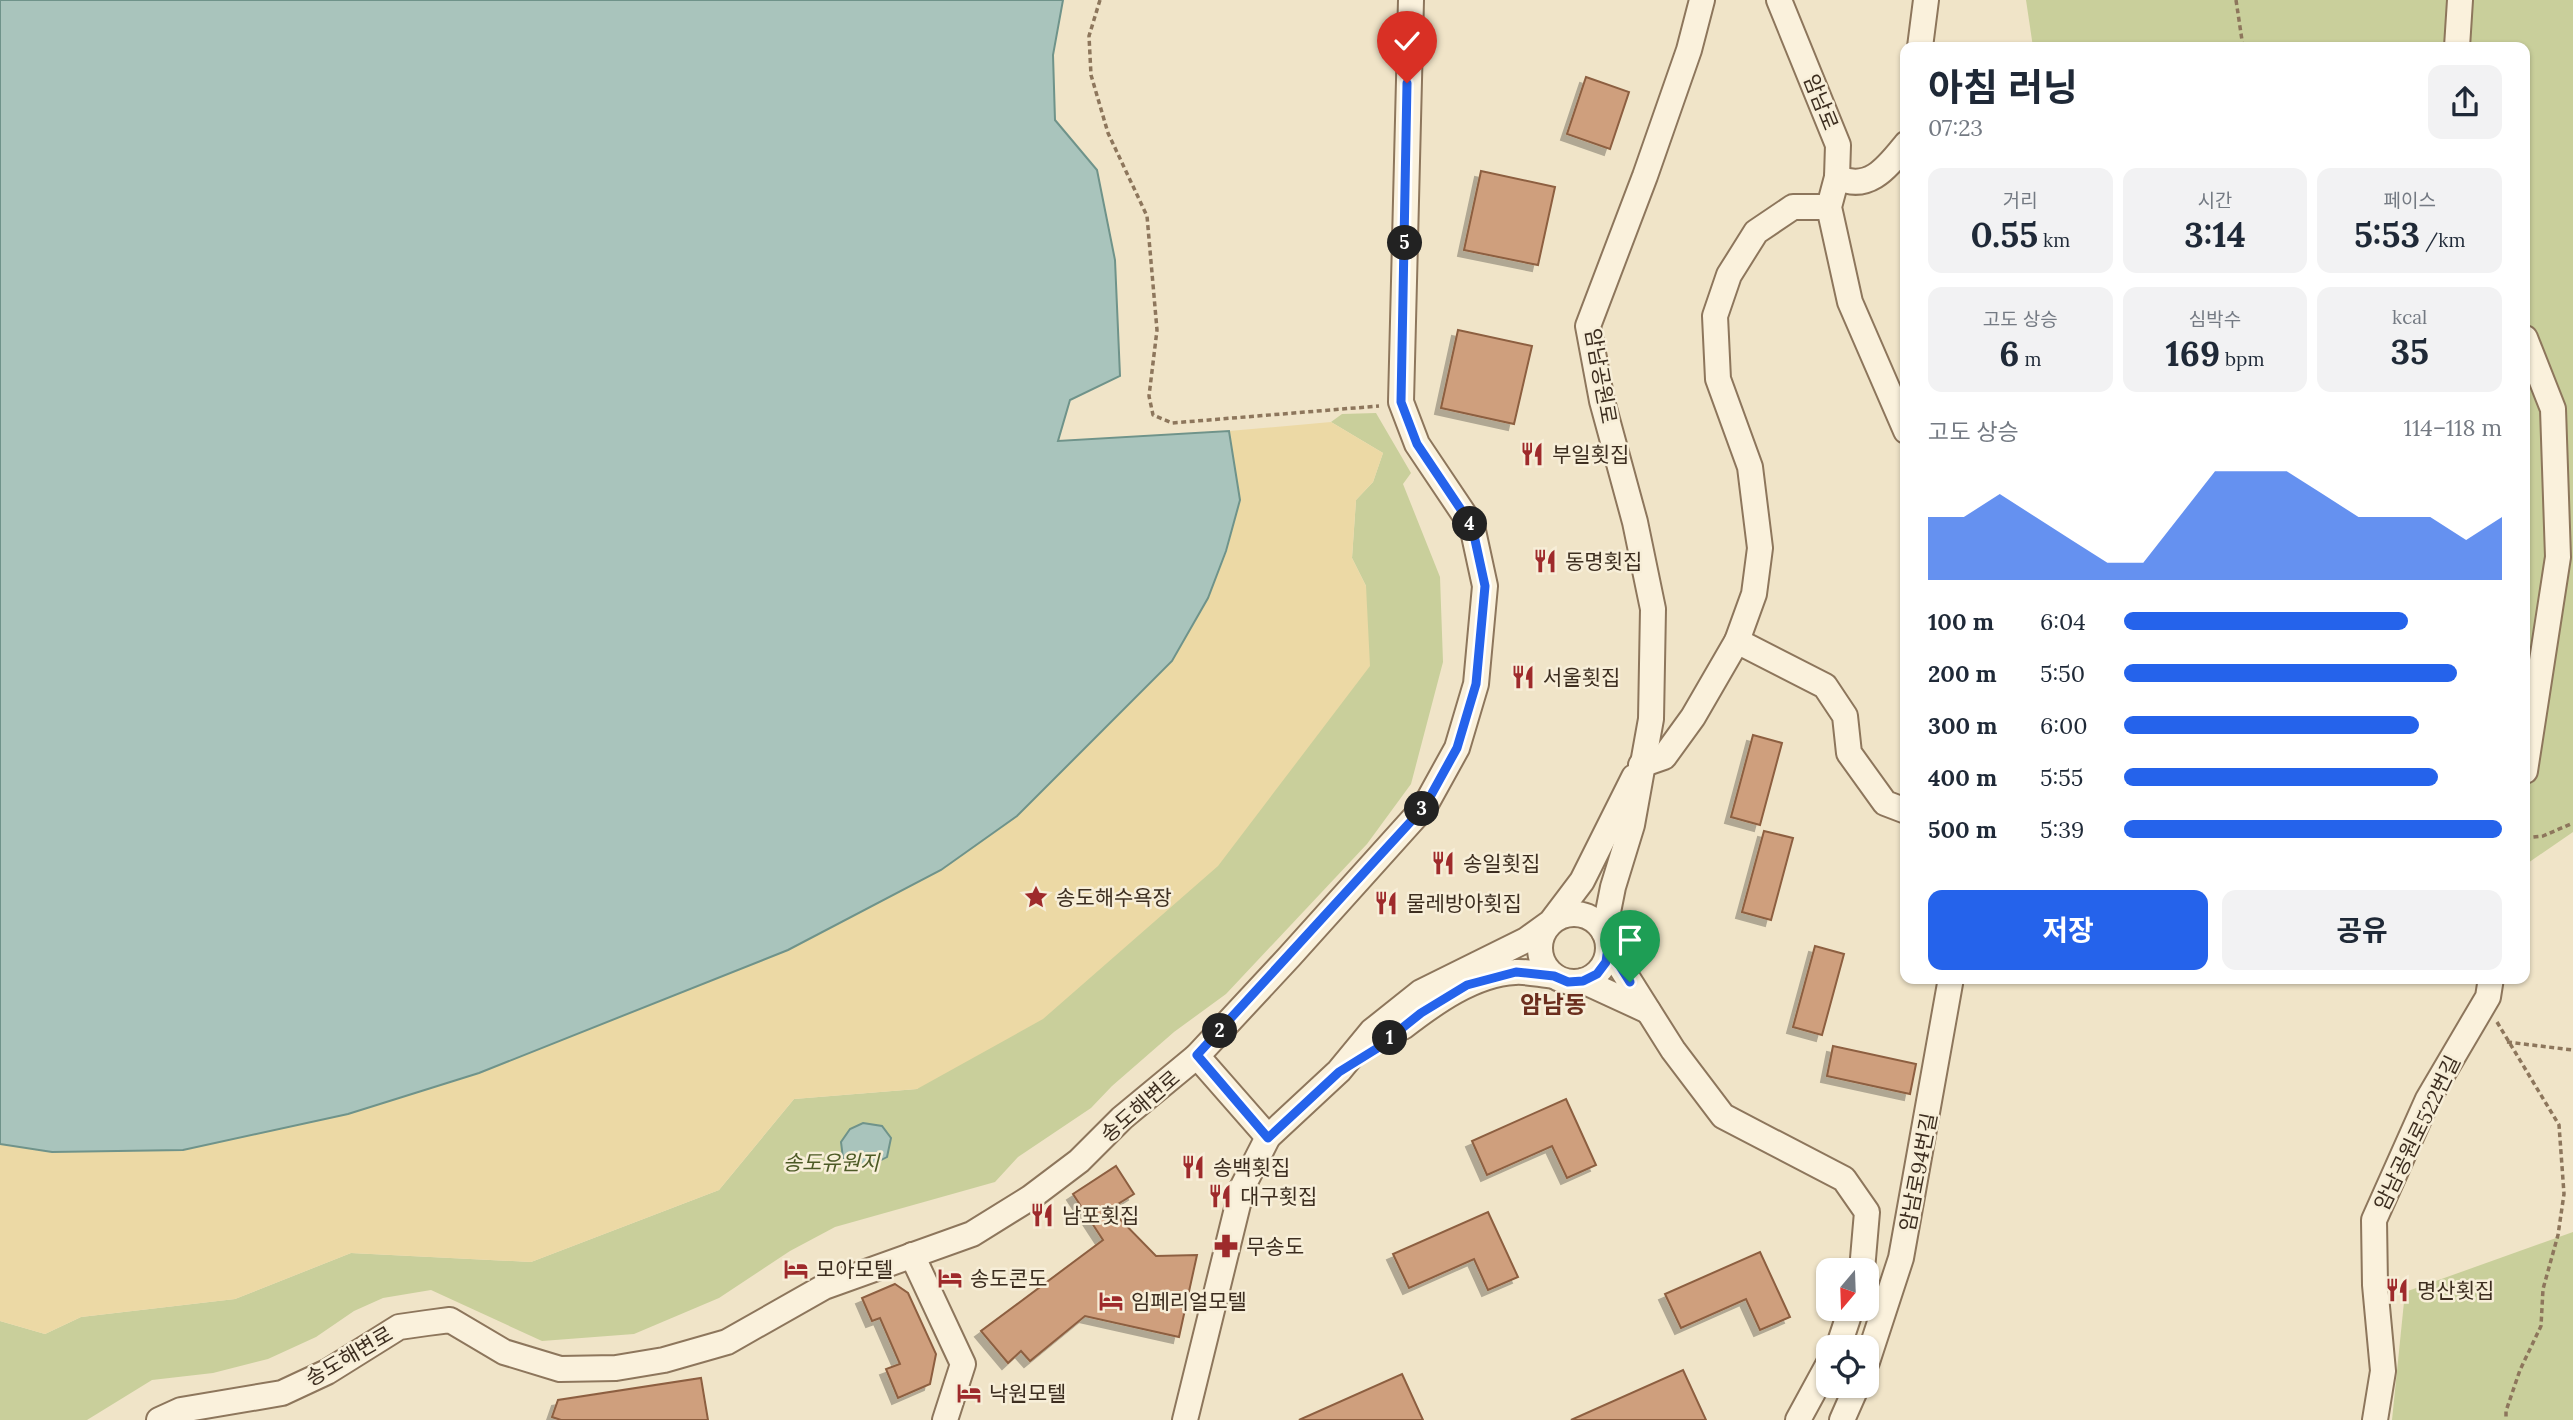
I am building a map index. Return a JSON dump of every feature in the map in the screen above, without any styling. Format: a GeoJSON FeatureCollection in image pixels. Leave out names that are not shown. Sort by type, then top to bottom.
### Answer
{"type":"FeatureCollection","features":[{"type":"Feature","properties":{"kind":"street","name":"송도해변로"},"geometry":{"type":"LineString","coordinates":[[159,1420],[181,1410],[282,1394],[327,1372],[399,1327],[450,1320],[504,1352],[561,1368],[616,1368],[664,1360],[727,1342],[824,1287],[972,1234],[1030,1198],[1079,1161],[1122,1118],[1197,1055],[1425,806],[1457,748],[1476,684],[1485,586],[1472,526],[1417,444],[1402,404],[1411,0]]}},
{"type":"Feature","properties":{"kind":"street","name":"암남공원로"},"geometry":{"type":"LineString","coordinates":[[1606,939],[1613,887],[1632,825],[1651,719],[1653,609],[1635,522],[1602,401],[1588,326],[1646,176],[1689,50],[1702,0]]}},
{"type":"Feature","properties":{"kind":"street","name":"암남로"},"geometry":{"type":"LineString","coordinates":[[1779,0],[1838,145],[1837,177],[1829,207]]}},
{"type":"Feature","properties":{"kind":"street"},"geometry":{"type":"LineString","coordinates":[[1921,42],[1926,0]]}},
{"type":"Feature","properties":{"kind":"street"},"geometry":{"type":"LineString","coordinates":[[2457,42],[2460,0]]}},
{"type":"Feature","properties":{"kind":"street"},"geometry":{"type":"LineString","coordinates":[[1837,177],[1854,183],[1871,179],[1884,172],[1900,152]]}},
{"type":"Feature","properties":{"kind":"street"},"geometry":{"type":"LineString","coordinates":[[1641,765],[1664,757],[1693,717],[1737,641],[1754,594],[1760,548],[1750,467],[1718,379],[1715,316],[1729,275],[1756,232],[1793,207],[1829,207],[1850,302],[1900,417]]}},
{"type":"Feature","properties":{"kind":"street"},"geometry":{"type":"LineString","coordinates":[[2530,351],[2553,409],[2558,557],[2530,739]]}},
{"type":"Feature","properties":{"kind":"street"},"geometry":{"type":"LineString","coordinates":[[1737,641],[1825,686],[1845,716],[1849,753],[1885,803],[1900,809]]}},
{"type":"Feature","properties":{"kind":"street","name":"암남공원로"},"geometry":{"type":"LineString","coordinates":[[1185,1420],[1242,1188],[1268,1138],[1339,1072],[1372,1031],[1421,992],[1526,940],[1551,922],[1582,881],[1611,818],[1641,765]]}},
{"type":"Feature","properties":{"kind":"street"},"geometry":{"type":"LineString","coordinates":[[1606,939],[1606,962],[1597,974],[1583,981],[1568,982],[1554,976],[1544,964],[1540,950],[1542,935],[1551,922],[1565,915],[1580,915],[1594,920],[1606,939],[1648,1012],[1723,1116],[1844,1179],[1867,1212],[1863,1258]]}},
{"type":"Feature","properties":{"kind":"street","name":"암남공원로"},"geometry":{"type":"LineString","coordinates":[[1339,1072],[1376,1049],[1421,1013],[1467,985],[1516,972],[1554,976]]}},
{"type":"Feature","properties":{"kind":"street"},"geometry":{"type":"LineString","coordinates":[[1583,981],[1648,1012]]}},
{"type":"Feature","properties":{"kind":"street","name":"암남로94번길"},"geometry":{"type":"LineString","coordinates":[[1876,1335],[1901,1258],[1950,984]]}},
{"type":"Feature","properties":{"kind":"street","name":"암남공원로522번길"},"geometry":{"type":"LineString","coordinates":[[2375,1420],[2383,1371],[2375,1285],[2374,1220],[2428,1099],[2488,997],[2490,984]]}},
{"type":"Feature","properties":{"kind":"street"},"geometry":{"type":"LineString","coordinates":[[1197,1055],[1268,1138]]}},
{"type":"Feature","properties":{"kind":"street"},"geometry":{"type":"LineString","coordinates":[[912,1255],[963,1364],[945,1420]]}},
{"type":"Feature","properties":{"kind":"street"},"geometry":{"type":"LineString","coordinates":[[1798,1420],[1816,1387]]}},
{"type":"Feature","properties":{"kind":"street"},"geometry":{"type":"LineString","coordinates":[[1842,1420],[1852,1398]]}},
{"type":"Feature","properties":{"kind":"path"},"geometry":{"type":"LineString","coordinates":[[1100,0],[1089,36],[1091,75],[1108,132],[1147,216],[1157,330],[1149,396],[1153,415],[1172,423],[1402,404]]}},
{"type":"Feature","properties":{"kind":"path"},"geometry":{"type":"LineString","coordinates":[[2236,0],[2242,42]]}},
{"type":"Feature","properties":{"kind":"path"},"geometry":{"type":"LineString","coordinates":[[2530,837],[2543,836],[2573,822]]}},
{"type":"Feature","properties":{"kind":"path"},"geometry":{"type":"LineString","coordinates":[[2506,1420],[2506,1411],[2520,1370],[2541,1326],[2543,1289],[2558,1235],[2564,1194],[2559,1125],[2507,1042],[2573,1050]]}},
{"type":"Feature","properties":{"kind":"green space"},"geometry":{"type":"Polygon","coordinates":[[[2026,0],[2573,0],[2573,832],[2530,862],[2530,42],[2032,42],[2026,0]]]}},
{"type":"Feature","properties":{"kind":"green space","name":"송도유원지"},"geometry":{"type":"Polygon","coordinates":[[[1376,413],[1411,473],[1403,484],[1440,577],[1443,662],[1411,784],[1367,844],[1226,994],[1174,1032],[1091,1108],[1018,1157],[995,1182],[835,1227],[790,1251],[719,1298],[634,1334],[542,1341],[431,1290],[383,1298],[354,1311],[316,1337],[268,1359],[213,1373],[152,1380],[87,1420],[0,1420],[0,1321],[45,1334],[81,1317],[235,1299],[351,1253],[531,1262],[719,1190],[794,1099],[917,1089],[1366,586],[1352,558],[1356,500],[1373,482],[1383,453],[1331,422],[1342,414],[1376,413]]]}},
{"type":"Feature","properties":{"kind":"green space"},"geometry":{"type":"Polygon","coordinates":[[[2573,1232],[2573,1420],[2392,1420],[2405,1292],[2573,1232]]]}},
{"type":"Feature","properties":{"kind":"sand","name":"송도해수욕장"},"geometry":{"type":"Polygon","coordinates":[[[1331,422],[1383,453],[1373,482],[1356,500],[1352,558],[1366,586],[1370,666],[1218,866],[1043,1019],[917,1089],[794,1099],[719,1190],[531,1262],[351,1253],[235,1299],[81,1317],[45,1334],[0,1321],[0,1144],[52,1152],[348,1114],[479,1073],[788,950],[941,870],[1017,816],[1172,661],[1208,598],[1227,551],[1240,500],[1229,431],[1331,422]]]}},
{"type":"Feature","properties":{"kind":"water"},"geometry":{"type":"Polygon","coordinates":[[[0,0],[1063,0],[1053,55],[1055,120],[1097,170],[1115,260],[1120,376],[1070,400],[1058,441],[1229,431],[1240,500],[1226,551],[1208,598],[1172,661],[1017,816],[941,870],[788,950],[479,1073],[348,1114],[183,1150],[52,1152],[0,1144],[0,0]]]}},
{"type":"Feature","properties":{"kind":"water"},"geometry":{"type":"Polygon","coordinates":[[[863,1123],[882,1126],[891,1138],[887,1157],[860,1166],[843,1158],[841,1142],[850,1129],[863,1123]]]}},
{"type":"Feature","properties":{"kind":"building"},"geometry":{"type":"Polygon","coordinates":[[[1586,77],[1629,92],[1610,149],[1567,134],[1586,77]]]}},
{"type":"Feature","properties":{"kind":"building"},"geometry":{"type":"Polygon","coordinates":[[[1481,171],[1555,187],[1538,265],[1464,250],[1481,171]]]}},
{"type":"Feature","properties":{"kind":"building"},"geometry":{"type":"Polygon","coordinates":[[[1458,330],[1532,346],[1514,424],[1441,408],[1458,330]]]}},
{"type":"Feature","properties":{"kind":"building"},"geometry":{"type":"Polygon","coordinates":[[[1753,735],[1782,743],[1760,825],[1731,817],[1753,735]]]}},
{"type":"Feature","properties":{"kind":"building"},"geometry":{"type":"Polygon","coordinates":[[[1764,831],[1793,838],[1771,920],[1742,912],[1764,831]]]}},
{"type":"Feature","properties":{"kind":"building"},"geometry":{"type":"Polygon","coordinates":[[[1815,946],[1844,954],[1822,1035],[1793,1027],[1815,946]]]}},
{"type":"Feature","properties":{"kind":"building"},"geometry":{"type":"Polygon","coordinates":[[[1833,1046],[1916,1064],[1910,1094],[1827,1076],[1833,1046]]]}},
{"type":"Feature","properties":{"kind":"building"},"geometry":{"type":"Polygon","coordinates":[[[1566,1099],[1596,1165],[1567,1178],[1552,1146],[1487,1175],[1472,1141],[1566,1099]]]}},
{"type":"Feature","properties":{"kind":"building"},"geometry":{"type":"Polygon","coordinates":[[[1116,1166],[1134,1194],[1110,1209],[1156,1256],[1197,1255],[1179,1337],[1085,1316],[1030,1361],[1021,1351],[1008,1363],[981,1331],[1103,1240],[1073,1194],[1116,1166]]]}},
{"type":"Feature","properties":{"kind":"building"},"geometry":{"type":"Polygon","coordinates":[[[1488,1212],[1518,1277],[1488,1290],[1474,1259],[1409,1288],[1393,1254],[1488,1212]]]}},
{"type":"Feature","properties":{"kind":"building"},"geometry":{"type":"Polygon","coordinates":[[[1760,1252],[1790,1317],[1760,1330],[1746,1299],[1681,1328],[1665,1294],[1760,1252]]]}},
{"type":"Feature","properties":{"kind":"building"},"geometry":{"type":"Polygon","coordinates":[[[895,1284],[908,1293],[936,1354],[930,1384],[898,1398],[886,1369],[900,1364],[880,1318],[872,1321],[862,1298],[895,1284]]]}},
{"type":"Feature","properties":{"kind":"building"},"geometry":{"type":"Polygon","coordinates":[[[1683,1370],[1706,1420],[1571,1420],[1683,1370]]]}},
{"type":"Feature","properties":{"kind":"building"},"geometry":{"type":"Polygon","coordinates":[[[1402,1374],[1423,1420],[1299,1420],[1402,1374]]]}},
{"type":"Feature","properties":{"kind":"building"},"geometry":{"type":"Polygon","coordinates":[[[701,1378],[708,1420],[561,1420],[552,1417],[558,1400],[701,1378]]]}},
{"type":"Feature","properties":{"kind":"place","name":"부일횟집"},"geometry":{"type":"Point","coordinates":[1532,454]}},
{"type":"Feature","properties":{"kind":"place","name":"동명횟집"},"geometry":{"type":"Point","coordinates":[1545,561]}},
{"type":"Feature","properties":{"kind":"place","name":"서울횟집"},"geometry":{"type":"Point","coordinates":[1523,677]}},
{"type":"Feature","properties":{"kind":"place","name":"송일횟집"},"geometry":{"type":"Point","coordinates":[1443,863]}},
{"type":"Feature","properties":{"kind":"place","name":"송도해수욕장"},"geometry":{"type":"Point","coordinates":[1036,897]}},
{"type":"Feature","properties":{"kind":"place","name":"물레방아횟집"},"geometry":{"type":"Point","coordinates":[1386,903]}},
{"type":"Feature","properties":{"kind":"place","name":"송백횟집"},"geometry":{"type":"Point","coordinates":[1193,1167]}},
{"type":"Feature","properties":{"kind":"place","name":"대구횟집"},"geometry":{"type":"Point","coordinates":[1220,1196]}},
{"type":"Feature","properties":{"kind":"place","name":"남포횟집"},"geometry":{"type":"Point","coordinates":[1042,1215]}},
{"type":"Feature","properties":{"kind":"place","name":"무송도"},"geometry":{"type":"Point","coordinates":[1226,1246]}},
{"type":"Feature","properties":{"kind":"place","name":"모아모텔"},"geometry":{"type":"Point","coordinates":[796,1269]}},
{"type":"Feature","properties":{"kind":"place","name":"송도콘도"},"geometry":{"type":"Point","coordinates":[950,1278]}},
{"type":"Feature","properties":{"kind":"place","name":"명산횟집"},"geometry":{"type":"Point","coordinates":[2397,1290]}},
{"type":"Feature","properties":{"kind":"place","name":"임페리얼모텔"},"geometry":{"type":"Point","coordinates":[1111,1301]}},
{"type":"Feature","properties":{"kind":"place","name":"낙원모텔"},"geometry":{"type":"Point","coordinates":[969,1393]}},
{"type":"Feature","properties":{"kind":"district","name":"암남동"},"geometry":{"type":"Point","coordinates":[1553,1004]}},
{"type":"Feature","properties":{"kind":"route"},"geometry":{"type":"LineString","coordinates":[[1407,83],[1401,402],[1417,444],[1472,526],[1485,586],[1476,684],[1457,748],[1425,806],[1197,1055],[1268,1138],[1339,1072],[1376,1049],[1421,1013],[1467,985],[1516,972],[1554,976],[1568,982],[1583,981],[1597,974],[1606,962],[1608,947],[1630,982]]}}]}
